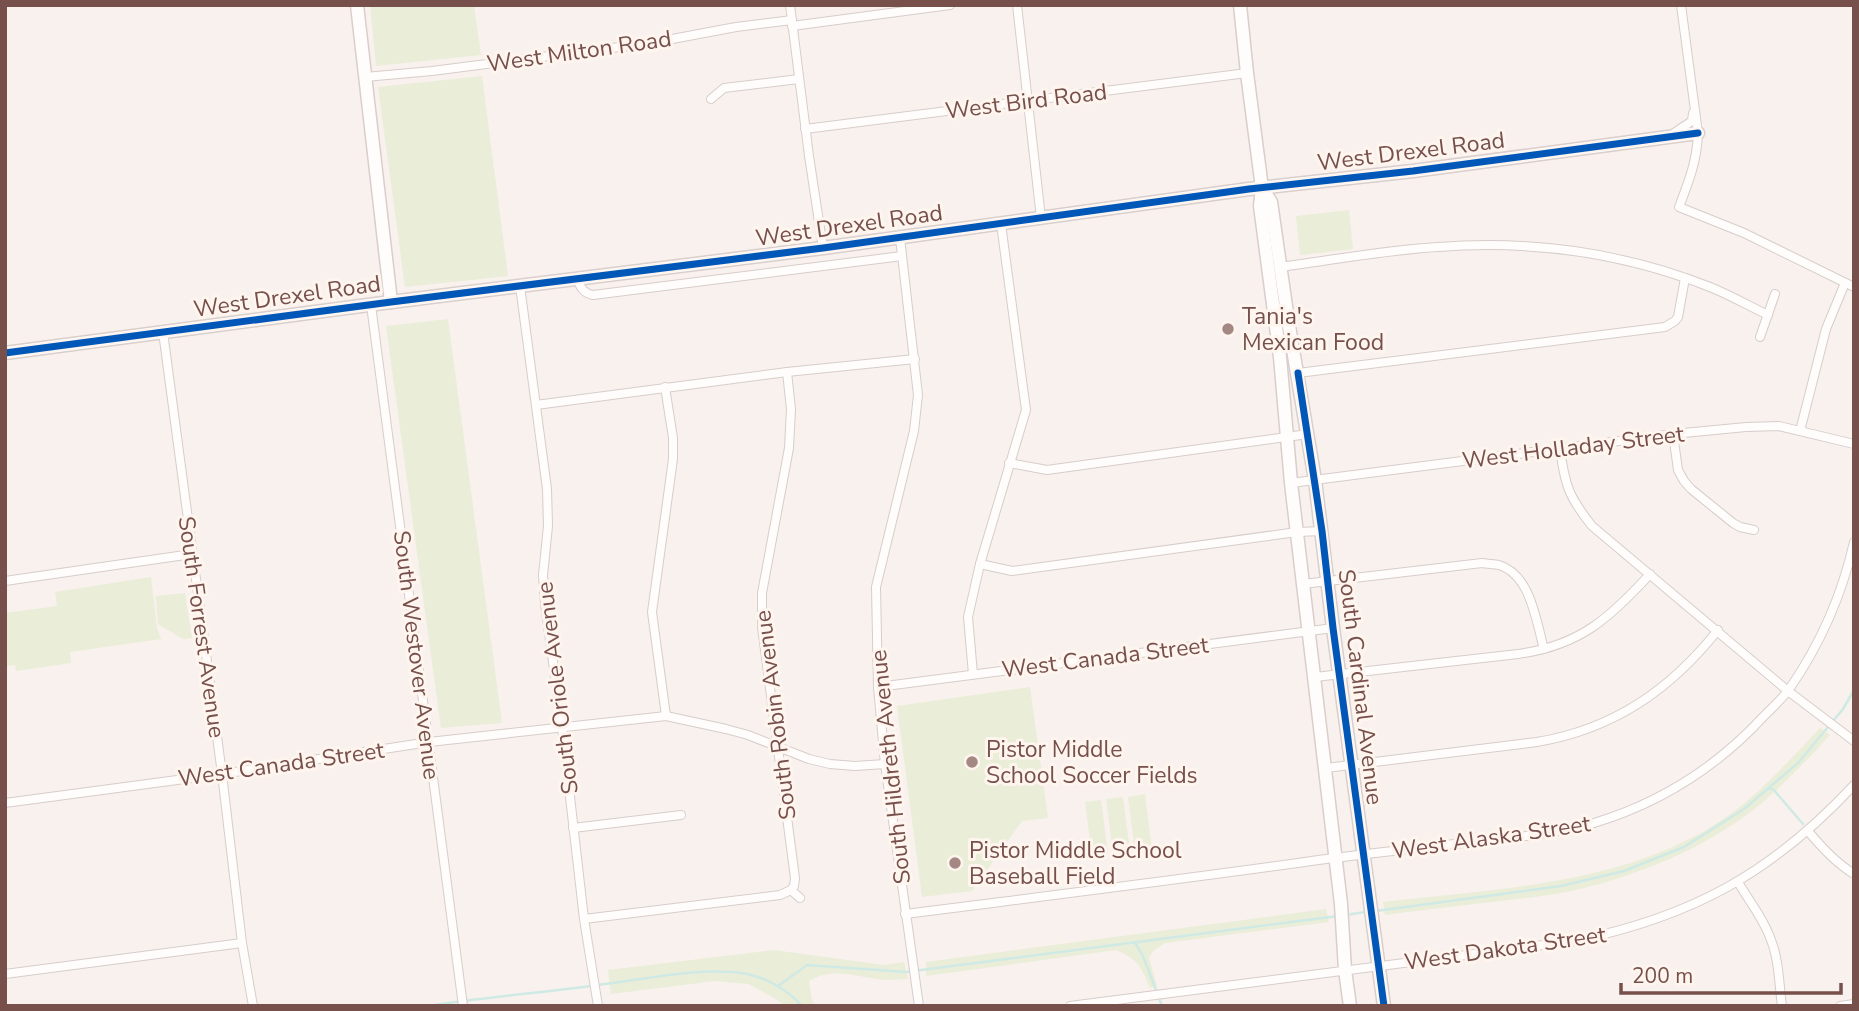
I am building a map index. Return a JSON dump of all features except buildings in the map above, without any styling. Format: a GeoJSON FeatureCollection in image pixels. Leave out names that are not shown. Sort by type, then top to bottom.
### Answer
{"type":"FeatureCollection","features":[{"type":"Feature","properties":{"kind":"street"},"geometry":{"type":"LineString","coordinates":[[357,5],[391,302]]}},
{"type":"Feature","properties":{"kind":"street"},"geometry":{"type":"LineString","coordinates":[[790,5],[823,248]]}},
{"type":"Feature","properties":{"kind":"street","name":"West Milton Road"},"geometry":{"type":"LineString","coordinates":[[365,77],[651,43],[736,27],[950,5]]}},
{"type":"Feature","properties":{"kind":"street"},"geometry":{"type":"LineString","coordinates":[[1017,5],[1041,218]]}},
{"type":"Feature","properties":{"kind":"street","name":"South Cardinal Avenue"},"geometry":{"type":"LineString","coordinates":[[1240,5],[1262,188],[1259,206],[1280,357],[1291,483],[1326,768],[1350,1006]]}},
{"type":"Feature","properties":{"kind":"street"},"geometry":{"type":"LineString","coordinates":[[1681,5],[1698,133],[1698,154],[1679,207],[1744,233],[1849,285],[1826,329],[1800,431]]}},
{"type":"Feature","properties":{"kind":"street","name":"West Bird Road"},"geometry":{"type":"LineString","coordinates":[[805,129],[1247,73]]}},
{"type":"Feature","properties":{"kind":"street"},"geometry":{"type":"LineString","coordinates":[[711,99],[724,88],[799,79]]}},
{"type":"Feature","properties":{"kind":"street"},"geometry":{"type":"LineString","coordinates":[[1666,137],[1692,121],[1695,107]]}},
{"type":"Feature","properties":{"kind":"street","name":"West Drexel Road"},"geometry":{"type":"LineString","coordinates":[[5,353],[1698,133]]}},
{"type":"Feature","properties":{"kind":"street","name":"South Cardinal Avenue"},"geometry":{"type":"LineString","coordinates":[[1262,188],[1271,202],[1315,480],[1384,1006]]}},
{"type":"Feature","properties":{"kind":"street"},"geometry":{"type":"LineString","coordinates":[[973,674],[968,617],[980,564],[1026,410],[1001,224]]}},
{"type":"Feature","properties":{"kind":"street","name":"South Hildreth Avenue"},"geometry":{"type":"LineString","coordinates":[[900,238],[918,396],[914,431],[876,587],[878,687],[885,764],[919,1006]]}},
{"type":"Feature","properties":{"kind":"street"},"geometry":{"type":"LineString","coordinates":[[1280,267],[1437,247],[1515,245],[1592,254],[1631,262],[1712,288],[1768,315]]}},
{"type":"Feature","properties":{"kind":"street","name":"West Drexel Road"},"geometry":{"type":"LineString","coordinates":[[577,279],[581,289],[593,295],[902,256]]}},
{"type":"Feature","properties":{"kind":"street"},"geometry":{"type":"LineString","coordinates":[[1298,373],[1665,327],[1678,317],[1685,278]]}},
{"type":"Feature","properties":{"kind":"street","name":"South Oriole Avenue"},"geometry":{"type":"LineString","coordinates":[[520,286],[547,489],[548,526],[543,575],[545,604],[584,919],[598,1006]]}},
{"type":"Feature","properties":{"kind":"street"},"geometry":{"type":"LineString","coordinates":[[1760,337],[1775,294]]}},
{"type":"Feature","properties":{"kind":"street","name":"South Westover Avenue"},"geometry":{"type":"LineString","coordinates":[[370,305],[463,1006]]}},
{"type":"Feature","properties":{"kind":"street","name":"South Forrest Avenue"},"geometry":{"type":"LineString","coordinates":[[163,332],[242,943],[253,1006]]}},
{"type":"Feature","properties":{"kind":"street"},"geometry":{"type":"LineString","coordinates":[[536,405],[787,372],[915,359]]}},
{"type":"Feature","properties":{"kind":"street","name":"South Robin Avenue"},"geometry":{"type":"LineString","coordinates":[[787,372],[791,409],[789,448],[762,593],[762,627],[795,878],[791,890]]}},
{"type":"Feature","properties":{"kind":"street"},"geometry":{"type":"LineString","coordinates":[[665,387],[673,438],[673,459],[652,612],[666,716]]}},
{"type":"Feature","properties":{"kind":"street","name":"West Holladay Street"},"geometry":{"type":"LineString","coordinates":[[1291,483],[1746,427],[1780,426],[1854,444]]}},
{"type":"Feature","properties":{"kind":"street"},"geometry":{"type":"LineString","coordinates":[[1009,463],[1047,470],[1308,434]]}},
{"type":"Feature","properties":{"kind":"street"},"geometry":{"type":"LineString","coordinates":[[1673,434],[1678,470],[1691,489],[1733,523],[1754,530]]}},
{"type":"Feature","properties":{"kind":"street"},"geometry":{"type":"LineString","coordinates":[[1560,449],[1564,480],[1576,505],[1592,526],[1788,691],[1854,741]]}},
{"type":"Feature","properties":{"kind":"street"},"geometry":{"type":"LineString","coordinates":[[980,564],[1012,571],[1297,532],[1322,531]]}},
{"type":"Feature","properties":{"kind":"street","name":"West Alaska Street"},"geometry":{"type":"LineString","coordinates":[[905,914],[1538,834],[1592,824],[1646,805],[1686,783],[1713,763],[1744,738],[1788,691],[1821,638],[1849,565],[1854,542]]}},
{"type":"Feature","properties":{"kind":"street"},"geometry":{"type":"LineString","coordinates":[[5,581],[192,554]]}},
{"type":"Feature","properties":{"kind":"street"},"geometry":{"type":"LineString","coordinates":[[1303,584],[1482,563],[1500,565],[1514,574],[1525,588],[1544,649]]}},
{"type":"Feature","properties":{"kind":"street"},"geometry":{"type":"LineString","coordinates":[[1315,677],[1544,649],[1594,627],[1622,605],[1650,574]]}},
{"type":"Feature","properties":{"kind":"street","name":"West Canada Street"},"geometry":{"type":"LineString","coordinates":[[878,687],[1333,628]]}},
{"type":"Feature","properties":{"kind":"street"},"geometry":{"type":"LineString","coordinates":[[1326,768],[1537,742],[1585,730],[1628,711],[1657,692],[1692,662],[1718,630]]}},
{"type":"Feature","properties":{"kind":"street","name":"West Canada Street"},"geometry":{"type":"LineString","coordinates":[[5,803],[429,743],[666,716],[748,735],[809,759],[843,766],[885,764]]}},
{"type":"Feature","properties":{"kind":"street","name":"West Dakota Street"},"geometry":{"type":"LineString","coordinates":[[1070,1006],[1574,941],[1612,933],[1692,906],[1738,882],[1776,857],[1808,831],[1827,815],[1854,785]]}},
{"type":"Feature","properties":{"kind":"street"},"geometry":{"type":"LineString","coordinates":[[573,828],[681,815]]}},
{"type":"Feature","properties":{"kind":"street"},"geometry":{"type":"LineString","coordinates":[[1808,831],[1823,849],[1854,874]]}},
{"type":"Feature","properties":{"kind":"street"},"geometry":{"type":"LineString","coordinates":[[1738,882],[1771,939],[1782,1006]]}},
{"type":"Feature","properties":{"kind":"street"},"geometry":{"type":"LineString","coordinates":[[584,919],[780,895],[791,890],[800,898]]}},
{"type":"Feature","properties":{"kind":"street"},"geometry":{"type":"LineString","coordinates":[[5,974],[242,943]]}},
{"type":"Feature","properties":{"kind":"street"},"geometry":{"type":"LineString","coordinates":[[1840,1006],[1854,1004]]}},
{"type":"Feature","properties":{"kind":"green space"},"geometry":{"type":"Polygon","coordinates":[[[370,5],[474,5],[481,55],[376,66],[370,5]]]}},
{"type":"Feature","properties":{"kind":"green space"},"geometry":{"type":"Polygon","coordinates":[[[482,76],[508,276],[405,287],[378,87],[482,76]]]}},
{"type":"Feature","properties":{"kind":"green space"},"geometry":{"type":"Polygon","coordinates":[[[1349,210],[1353,249],[1300,255],[1296,216],[1349,210]]]}},
{"type":"Feature","properties":{"kind":"green space"},"geometry":{"type":"Polygon","coordinates":[[[448,319],[502,723],[441,728],[386,326],[448,319]]]}},
{"type":"Feature","properties":{"kind":"green space"},"geometry":{"type":"Polygon","coordinates":[[[151,577],[157,628],[161,639],[70,652],[71,663],[16,671],[15,665],[5,666],[5,613],[57,606],[55,592],[151,577]]]}},
{"type":"Feature","properties":{"kind":"green space"},"geometry":{"type":"Polygon","coordinates":[[[185,593],[192,638],[183,639],[158,624],[156,596],[185,593]]]}},
{"type":"Feature","properties":{"kind":"green space","name":"Pistor Middle School Soccer Fields"},"geometry":{"type":"Polygon","coordinates":[[[1030,687],[1048,818],[1022,821],[972,891],[922,897],[897,706],[1030,687]]]}},
{"type":"Feature","properties":{"kind":"green space"},"geometry":{"type":"Polygon","coordinates":[[[1820,728],[1830,735],[1762,803],[1699,845],[1653,866],[1570,891],[1385,915],[1383,902],[1520,887],[1567,879],[1656,854],[1697,835],[1736,810],[1769,781],[1820,728]]]}},
{"type":"Feature","properties":{"kind":"green space"},"geometry":{"type":"Polygon","coordinates":[[[1145,794],[1152,850],[1135,852],[1128,797],[1145,794]]]}},
{"type":"Feature","properties":{"kind":"green space"},"geometry":{"type":"Polygon","coordinates":[[[1123,797],[1130,851],[1113,853],[1106,799],[1123,797]]]}},
{"type":"Feature","properties":{"kind":"green space"},"geometry":{"type":"Polygon","coordinates":[[[1101,800],[1108,854],[1092,856],[1085,802],[1101,800]]]}},
{"type":"Feature","properties":{"kind":"green space"},"geometry":{"type":"Polygon","coordinates":[[[1326,909],[1329,922],[1165,943],[1153,951],[1149,958],[1157,986],[1150,988],[1138,964],[1116,950],[926,976],[926,962],[1326,909]]]}},
{"type":"Feature","properties":{"kind":"green space"},"geometry":{"type":"Polygon","coordinates":[[[774,950],[884,965],[904,962],[908,979],[886,980],[828,974],[809,981],[812,1000],[816,1006],[785,1006],[748,984],[715,981],[611,994],[608,970],[774,950]]]}},
{"type":"Feature","properties":{"kind":"waterway"},"geometry":{"type":"LineString","coordinates":[[1376,911],[1561,886],[1624,871],[1684,847],[1744,809],[1798,763],[1843,709],[1854,690]]}},
{"type":"Feature","properties":{"kind":"waterway"},"geometry":{"type":"LineString","coordinates":[[1769,789],[1773,789],[1803,824]]}},
{"type":"Feature","properties":{"kind":"waterway"},"geometry":{"type":"LineString","coordinates":[[1345,915],[1366,912]]}},
{"type":"Feature","properties":{"kind":"waterway"},"geometry":{"type":"LineString","coordinates":[[778,986],[807,965],[906,972],[1338,916]]}},
{"type":"Feature","properties":{"kind":"waterway"},"geometry":{"type":"LineString","coordinates":[[1135,943],[1143,956],[1162,1006]]}},
{"type":"Feature","properties":{"kind":"waterway"},"geometry":{"type":"LineString","coordinates":[[427,1006],[711,972],[747,974],[762,978],[784,990],[802,1006]]}},
{"type":"Feature","properties":{"kind":"cycle path"},"geometry":{"type":"LineString","coordinates":[[5,353],[823,248],[1249,189],[1413,171],[1698,133]]}},
{"type":"Feature","properties":{"kind":"cycle path"},"geometry":{"type":"LineString","coordinates":[[1298,373],[1322,531],[1384,1006]]}},
{"type":"Feature","properties":{"kind":"place","name":"Tania's Mexican Food"},"geometry":{"type":"Point","coordinates":[1228,329]}},
{"type":"Feature","properties":{"kind":"place","name":"Pistor Middle School Soccer Fields"},"geometry":{"type":"Point","coordinates":[972,762]}},
{"type":"Feature","properties":{"kind":"place","name":"Pistor Middle School Baseball Field"},"geometry":{"type":"Point","coordinates":[955,863]}}]}
